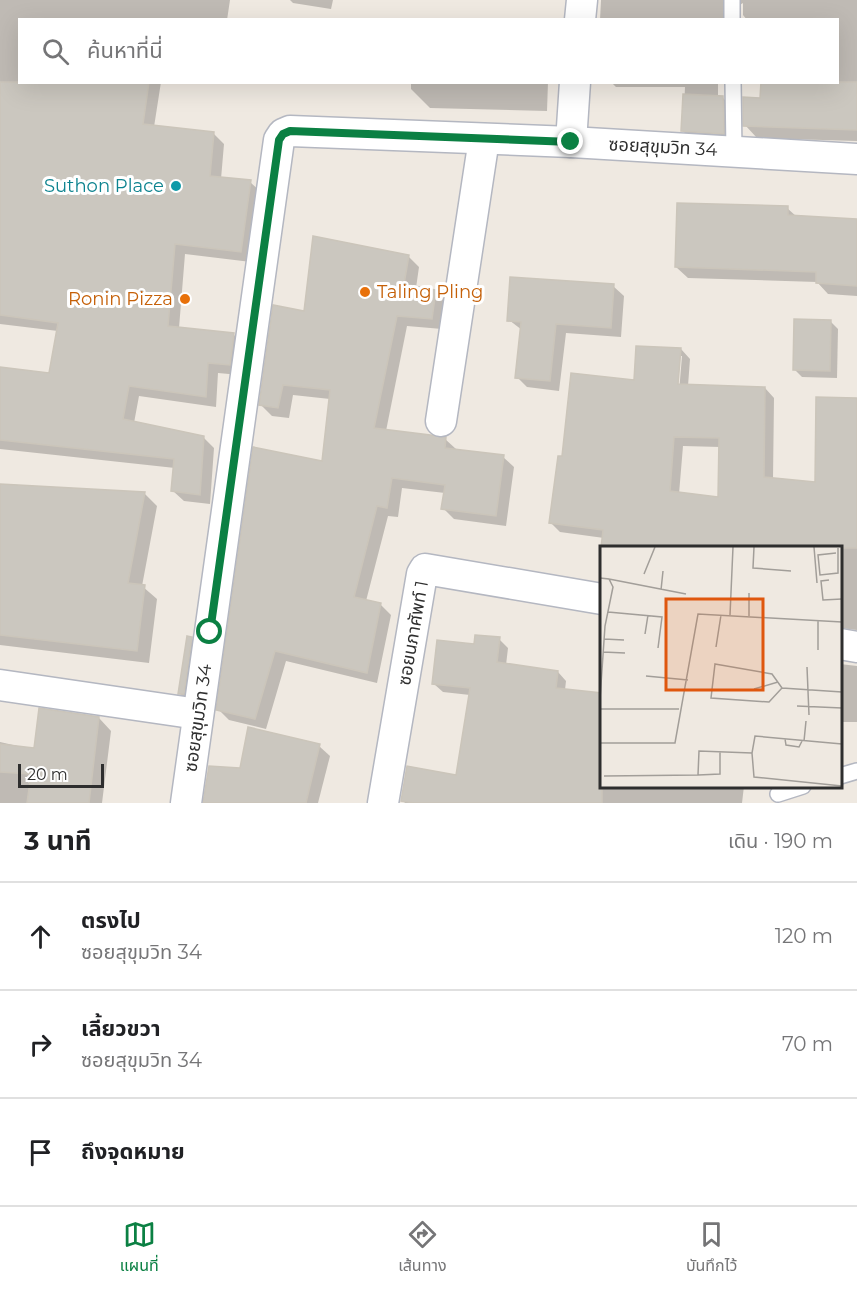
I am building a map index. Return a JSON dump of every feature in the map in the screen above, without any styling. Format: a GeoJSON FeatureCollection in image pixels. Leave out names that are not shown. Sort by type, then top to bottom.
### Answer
{"type":"FeatureCollection","features":[{"type":"Feature","properties":{"kind":"street"},"geometry":{"type":"LineString","coordinates":[[580,18],[582,0]]}},
{"type":"Feature","properties":{"kind":"street"},"geometry":{"type":"LineString","coordinates":[[571,142],[575,84]]}},
{"type":"Feature","properties":{"kind":"street","name":"ซอยสุขุมวิท 34"},"geometry":{"type":"LineString","coordinates":[[186,803],[279,140],[283,134],[290,131],[571,142],[857,159]]}},
{"type":"Feature","properties":{"kind":"street"},"geometry":{"type":"LineString","coordinates":[[441,421],[484,139]]}},
{"type":"Feature","properties":{"kind":"street","name":"ซอยนภาศัพท์ 1"},"geometry":{"type":"LineString","coordinates":[[383,803],[422,574],[425,569],[600,599]]}},
{"type":"Feature","properties":{"kind":"street"},"geometry":{"type":"LineString","coordinates":[[842,644],[857,647]]}},
{"type":"Feature","properties":{"kind":"street"},"geometry":{"type":"LineString","coordinates":[[0,684],[198,714]]}},
{"type":"Feature","properties":{"kind":"lane"},"geometry":{"type":"LineString","coordinates":[[732,0],[732,18]]}},
{"type":"Feature","properties":{"kind":"lane"},"geometry":{"type":"LineString","coordinates":[[733,84],[734,152]]}},
{"type":"Feature","properties":{"kind":"lane"},"geometry":{"type":"LineString","coordinates":[[842,775],[857,771]]}},
{"type":"Feature","properties":{"kind":"lane"},"geometry":{"type":"LineString","coordinates":[[778,794],[797,788]]}},
{"type":"Feature","properties":{"kind":"building"},"geometry":{"type":"Polygon","coordinates":[[[0,82],[149,84],[143,124],[214,132],[210,176],[251,180],[241,252],[175,244],[168,326],[234,333],[230,365],[208,363],[206,397],[129,386],[123,419],[204,436],[200,495],[171,491],[174,459],[0,440],[0,367],[49,373],[58,323],[0,315],[0,82]]]}},
{"type":"Feature","properties":{"kind":"building"},"geometry":{"type":"Polygon","coordinates":[[[857,82],[857,130],[743,126],[743,97],[760,98],[761,84],[857,82]]]}},
{"type":"Feature","properties":{"kind":"building"},"geometry":{"type":"Polygon","coordinates":[[[683,94],[723,96],[724,134],[681,131],[683,94]]]}},
{"type":"Feature","properties":{"kind":"building"},"geometry":{"type":"Polygon","coordinates":[[[677,203],[788,206],[788,215],[857,219],[857,286],[816,283],[816,272],[675,267],[677,203]]]}},
{"type":"Feature","properties":{"kind":"building"},"geometry":{"type":"Polygon","coordinates":[[[313,236],[409,255],[404,284],[436,290],[432,319],[397,316],[374,428],[446,437],[445,448],[504,455],[496,516],[441,509],[445,485],[392,478],[387,508],[377,506],[354,597],[381,603],[367,673],[275,651],[255,719],[216,710],[253,447],[322,461],[330,390],[283,385],[278,408],[259,405],[273,305],[304,311],[313,236]]]}},
{"type":"Feature","properties":{"kind":"building"},"geometry":{"type":"Polygon","coordinates":[[[510,277],[614,284],[611,328],[556,324],[550,381],[515,378],[521,322],[507,321],[510,277]]]}},
{"type":"Feature","properties":{"kind":"building"},"geometry":{"type":"Polygon","coordinates":[[[794,319],[831,320],[830,371],[793,370],[794,319]]]}},
{"type":"Feature","properties":{"kind":"building"},"geometry":{"type":"Polygon","coordinates":[[[636,346],[681,348],[678,384],[765,387],[764,477],[815,482],[816,397],[857,398],[857,548],[842,548],[842,546],[601,546],[603,530],[549,523],[558,456],[562,456],[571,373],[634,380],[636,346]],[[674,437],[670,491],[718,497],[719,438],[674,437]]]}},
{"type":"Feature","properties":{"kind":"building"},"geometry":{"type":"Polygon","coordinates":[[[0,484],[145,492],[128,583],[145,585],[137,651],[0,635],[0,484]]]}},
{"type":"Feature","properties":{"kind":"building"},"geometry":{"type":"Polygon","coordinates":[[[475,635],[500,637],[497,662],[558,671],[556,688],[600,693],[602,803],[414,803],[401,801],[407,766],[456,775],[470,688],[432,684],[437,640],[474,644],[475,635]]]}},
{"type":"Feature","properties":{"kind":"building"},"geometry":{"type":"Polygon","coordinates":[[[187,636],[192,637],[184,694],[178,694],[187,636]]]}},
{"type":"Feature","properties":{"kind":"building"},"geometry":{"type":"Polygon","coordinates":[[[39,708],[99,717],[89,803],[27,803],[31,774],[0,772],[0,744],[34,748],[39,708]]]}},
{"type":"Feature","properties":{"kind":"building"},"geometry":{"type":"Polygon","coordinates":[[[248,727],[320,744],[306,803],[203,803],[209,766],[240,768],[248,727]]]}},
{"type":"Feature","properties":{"kind":"place","name":"Suthon Place"},"geometry":{"type":"Point","coordinates":[176,186]}},
{"type":"Feature","properties":{"kind":"place","name":"Taling Pling"},"geometry":{"type":"Point","coordinates":[365,292]}},
{"type":"Feature","properties":{"kind":"place","name":"Ronin Pizza"},"geometry":{"type":"Point","coordinates":[185,299]}},
{"type":"Feature","properties":{"kind":"route"},"geometry":{"type":"LineString","coordinates":[[210,632],[279,140],[283,134],[290,131],[571,142]]}}]}
